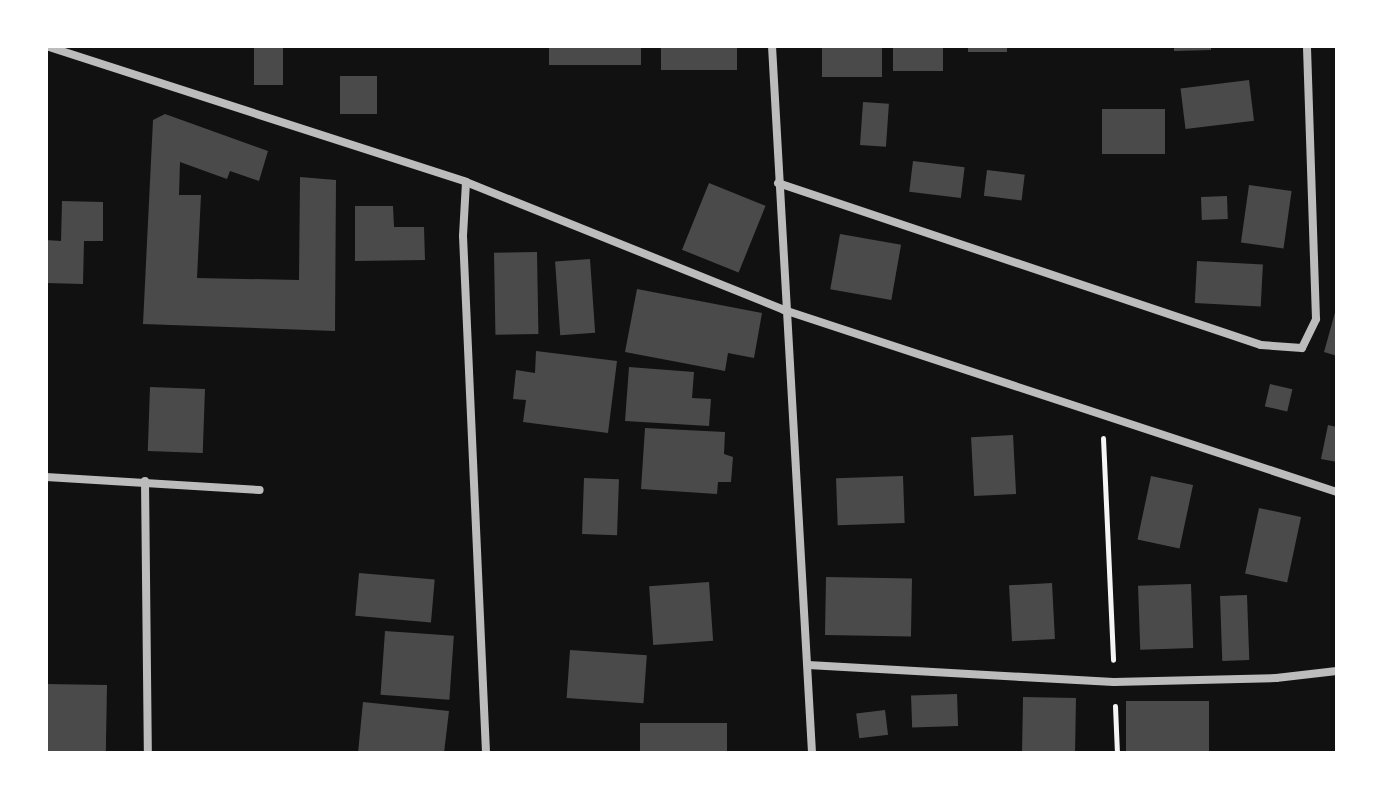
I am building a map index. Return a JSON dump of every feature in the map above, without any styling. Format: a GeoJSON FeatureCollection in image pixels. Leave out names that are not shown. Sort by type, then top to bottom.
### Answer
{"type":"FeatureCollection","features":[{"type":"Feature","properties":{"kind":"street"},"geometry":{"type":"LineString","coordinates":[[46,46],[466,182],[784,310],[1337,492]]}},
{"type":"Feature","properties":{"kind":"street"},"geometry":{"type":"LineString","coordinates":[[772,46],[784,310],[812,753]]}},
{"type":"Feature","properties":{"kind":"street"},"geometry":{"type":"LineString","coordinates":[[778,183],[1261,345],[1302,348],[1316,319],[1307,46]]}},
{"type":"Feature","properties":{"kind":"street"},"geometry":{"type":"LineString","coordinates":[[466,182],[463,236],[486,753]]}},
{"type":"Feature","properties":{"kind":"street"},"geometry":{"type":"LineString","coordinates":[[46,477],[260,490]]}},
{"type":"Feature","properties":{"kind":"street"},"geometry":{"type":"LineString","coordinates":[[145,481],[148,753]]}},
{"type":"Feature","properties":{"kind":"street"},"geometry":{"type":"LineString","coordinates":[[808,665],[1114,682],[1276,678],[1337,671]]}},
{"type":"Feature","properties":{"kind":"path"},"geometry":{"type":"LineString","coordinates":[[1102,414],[1117,753]]}},
{"type":"Feature","properties":{"kind":"building"},"geometry":{"type":"Polygon","coordinates":[[[254,46],[283,46],[283,85],[254,85],[254,46]]]}},
{"type":"Feature","properties":{"kind":"building"},"geometry":{"type":"Polygon","coordinates":[[[549,46],[641,46],[641,65],[549,65],[549,46]]]}},
{"type":"Feature","properties":{"kind":"building"},"geometry":{"type":"Polygon","coordinates":[[[661,46],[737,46],[737,70],[661,70],[661,46]]]}},
{"type":"Feature","properties":{"kind":"building"},"geometry":{"type":"Polygon","coordinates":[[[822,46],[882,46],[882,77],[822,77],[822,46]]]}},
{"type":"Feature","properties":{"kind":"building"},"geometry":{"type":"Polygon","coordinates":[[[893,46],[943,46],[943,71],[893,71],[893,46]]]}},
{"type":"Feature","properties":{"kind":"building"},"geometry":{"type":"Polygon","coordinates":[[[968,46],[1007,46],[1007,52],[968,52],[968,46]]]}},
{"type":"Feature","properties":{"kind":"building"},"geometry":{"type":"Polygon","coordinates":[[[1174,46],[1211,46],[1211,50],[1174,51],[1174,46]]]}},
{"type":"Feature","properties":{"kind":"building"},"geometry":{"type":"Polygon","coordinates":[[[340,76],[377,76],[377,114],[340,114],[340,76]]]}},
{"type":"Feature","properties":{"kind":"building"},"geometry":{"type":"Polygon","coordinates":[[[1249,80],[1254,121],[1186,129],[1181,88],[1249,80]]]}},
{"type":"Feature","properties":{"kind":"building"},"geometry":{"type":"Polygon","coordinates":[[[863,102],[889,104],[886,147],[860,145],[863,102]]]}},
{"type":"Feature","properties":{"kind":"building"},"geometry":{"type":"Polygon","coordinates":[[[1102,109],[1165,109],[1165,154],[1102,154],[1102,109]]]}},
{"type":"Feature","properties":{"kind":"building"},"geometry":{"type":"Polygon","coordinates":[[[165,114],[268,151],[259,181],[230,171],[227,179],[180,162],[179,195],[201,195],[197,278],[299,280],[300,177],[336,180],[335,331],[143,324],[153,120],[165,114]]]}},
{"type":"Feature","properties":{"kind":"building"},"geometry":{"type":"Polygon","coordinates":[[[913,161],[965,167],[961,198],[909,192],[913,161]]]}},
{"type":"Feature","properties":{"kind":"building"},"geometry":{"type":"Polygon","coordinates":[[[987,170],[1025,175],[1022,200],[984,196],[987,170]]]}},
{"type":"Feature","properties":{"kind":"building"},"geometry":{"type":"Polygon","coordinates":[[[709,183],[766,206],[739,273],[682,250],[709,183]]]}},
{"type":"Feature","properties":{"kind":"building"},"geometry":{"type":"Polygon","coordinates":[[[1249,185],[1292,191],[1284,248],[1241,242],[1249,185]]]}},
{"type":"Feature","properties":{"kind":"building"},"geometry":{"type":"Polygon","coordinates":[[[1227,196],[1228,219],[1202,220],[1201,197],[1227,196]]]}},
{"type":"Feature","properties":{"kind":"building"},"geometry":{"type":"Polygon","coordinates":[[[62,201],[103,202],[103,241],[84,241],[83,284],[46,283],[46,240],[61,241],[62,201]]]}},
{"type":"Feature","properties":{"kind":"building"},"geometry":{"type":"Polygon","coordinates":[[[355,206],[393,206],[394,227],[424,227],[425,260],[355,261],[355,206]]]}},
{"type":"Feature","properties":{"kind":"building"},"geometry":{"type":"Polygon","coordinates":[[[840,234],[901,245],[891,300],[830,289],[840,234]]]}},
{"type":"Feature","properties":{"kind":"building"},"geometry":{"type":"Polygon","coordinates":[[[537,252],[538,334],[495,335],[494,253],[537,252]]]}},
{"type":"Feature","properties":{"kind":"building"},"geometry":{"type":"Polygon","coordinates":[[[590,259],[595,333],[560,335],[555,261],[590,259]]]}},
{"type":"Feature","properties":{"kind":"building"},"geometry":{"type":"Polygon","coordinates":[[[1197,261],[1263,264],[1261,306],[1195,303],[1197,261]]]}},
{"type":"Feature","properties":{"kind":"building"},"geometry":{"type":"Polygon","coordinates":[[[637,289],[762,313],[754,358],[728,353],[725,371],[625,352],[637,289]]]}},
{"type":"Feature","properties":{"kind":"building"},"geometry":{"type":"Polygon","coordinates":[[[1337,309],[1337,356],[1324,352],[1337,309]]]}},
{"type":"Feature","properties":{"kind":"building"},"geometry":{"type":"Polygon","coordinates":[[[536,351],[617,361],[608,433],[523,422],[526,400],[513,399],[516,370],[535,373],[536,351]]]}},
{"type":"Feature","properties":{"kind":"building"},"geometry":{"type":"Polygon","coordinates":[[[629,367],[694,372],[692,398],[711,399],[709,426],[625,421],[629,367]]]}},
{"type":"Feature","properties":{"kind":"building"},"geometry":{"type":"Polygon","coordinates":[[[1270,384],[1292,389],[1287,412],[1265,406],[1270,384]]]}},
{"type":"Feature","properties":{"kind":"building"},"geometry":{"type":"Polygon","coordinates":[[[150,387],[205,389],[203,453],[148,451],[150,387]]]}},
{"type":"Feature","properties":{"kind":"building"},"geometry":{"type":"Polygon","coordinates":[[[1328,425],[1337,427],[1337,462],[1321,459],[1328,425]]]}},
{"type":"Feature","properties":{"kind":"building"},"geometry":{"type":"Polygon","coordinates":[[[645,428],[725,432],[724,454],[733,457],[731,482],[718,482],[717,494],[641,489],[645,428]]]}},
{"type":"Feature","properties":{"kind":"building"},"geometry":{"type":"Polygon","coordinates":[[[1013,435],[1016,494],[974,496],[971,437],[1013,435]]]}},
{"type":"Feature","properties":{"kind":"building"},"geometry":{"type":"Polygon","coordinates":[[[903,476],[905,523],[838,525],[836,478],[903,476]]]}},
{"type":"Feature","properties":{"kind":"building"},"geometry":{"type":"Polygon","coordinates":[[[1151,476],[1193,485],[1180,549],[1137,540],[1151,476]]]}},
{"type":"Feature","properties":{"kind":"building"},"geometry":{"type":"Polygon","coordinates":[[[584,478],[619,479],[617,535],[582,534],[584,478]]]}},
{"type":"Feature","properties":{"kind":"building"},"geometry":{"type":"Polygon","coordinates":[[[1259,508],[1301,517],[1287,582],[1245,574],[1259,508]]]}},
{"type":"Feature","properties":{"kind":"building"},"geometry":{"type":"Polygon","coordinates":[[[359,573],[435,580],[431,622],[355,616],[359,573]]]}},
{"type":"Feature","properties":{"kind":"building"},"geometry":{"type":"Polygon","coordinates":[[[826,577],[912,579],[911,636],[825,635],[826,577]]]}},
{"type":"Feature","properties":{"kind":"building"},"geometry":{"type":"Polygon","coordinates":[[[709,582],[713,641],[653,645],[649,586],[709,582]]]}},
{"type":"Feature","properties":{"kind":"building"},"geometry":{"type":"Polygon","coordinates":[[[1052,583],[1055,639],[1012,641],[1009,585],[1052,583]]]}},
{"type":"Feature","properties":{"kind":"building"},"geometry":{"type":"Polygon","coordinates":[[[1191,584],[1193,648],[1140,650],[1138,586],[1191,584]]]}},
{"type":"Feature","properties":{"kind":"building"},"geometry":{"type":"Polygon","coordinates":[[[1247,595],[1249,660],[1222,661],[1220,596],[1247,595]]]}},
{"type":"Feature","properties":{"kind":"building"},"geometry":{"type":"Polygon","coordinates":[[[385,631],[454,636],[449,700],[381,695],[385,631]]]}},
{"type":"Feature","properties":{"kind":"building"},"geometry":{"type":"Polygon","coordinates":[[[570,650],[647,655],[643,703],[567,698],[570,650]]]}},
{"type":"Feature","properties":{"kind":"building"},"geometry":{"type":"Polygon","coordinates":[[[46,684],[107,685],[106,753],[46,753],[46,684]]]}},
{"type":"Feature","properties":{"kind":"building"},"geometry":{"type":"Polygon","coordinates":[[[957,694],[958,726],[912,728],[911,696],[957,694]]]}},
{"type":"Feature","properties":{"kind":"building"},"geometry":{"type":"Polygon","coordinates":[[[1023,697],[1076,698],[1075,753],[1022,753],[1023,697]]]}},
{"type":"Feature","properties":{"kind":"building"},"geometry":{"type":"Polygon","coordinates":[[[1126,701],[1209,701],[1209,753],[1126,753],[1126,701]]]}},
{"type":"Feature","properties":{"kind":"building"},"geometry":{"type":"Polygon","coordinates":[[[363,702],[449,711],[444,753],[358,753],[363,702]]]}},
{"type":"Feature","properties":{"kind":"building"},"geometry":{"type":"Polygon","coordinates":[[[885,710],[888,735],[859,738],[856,714],[885,710]]]}},
{"type":"Feature","properties":{"kind":"building"},"geometry":{"type":"Polygon","coordinates":[[[640,723],[727,723],[727,753],[640,753],[640,723]]]}}]}
